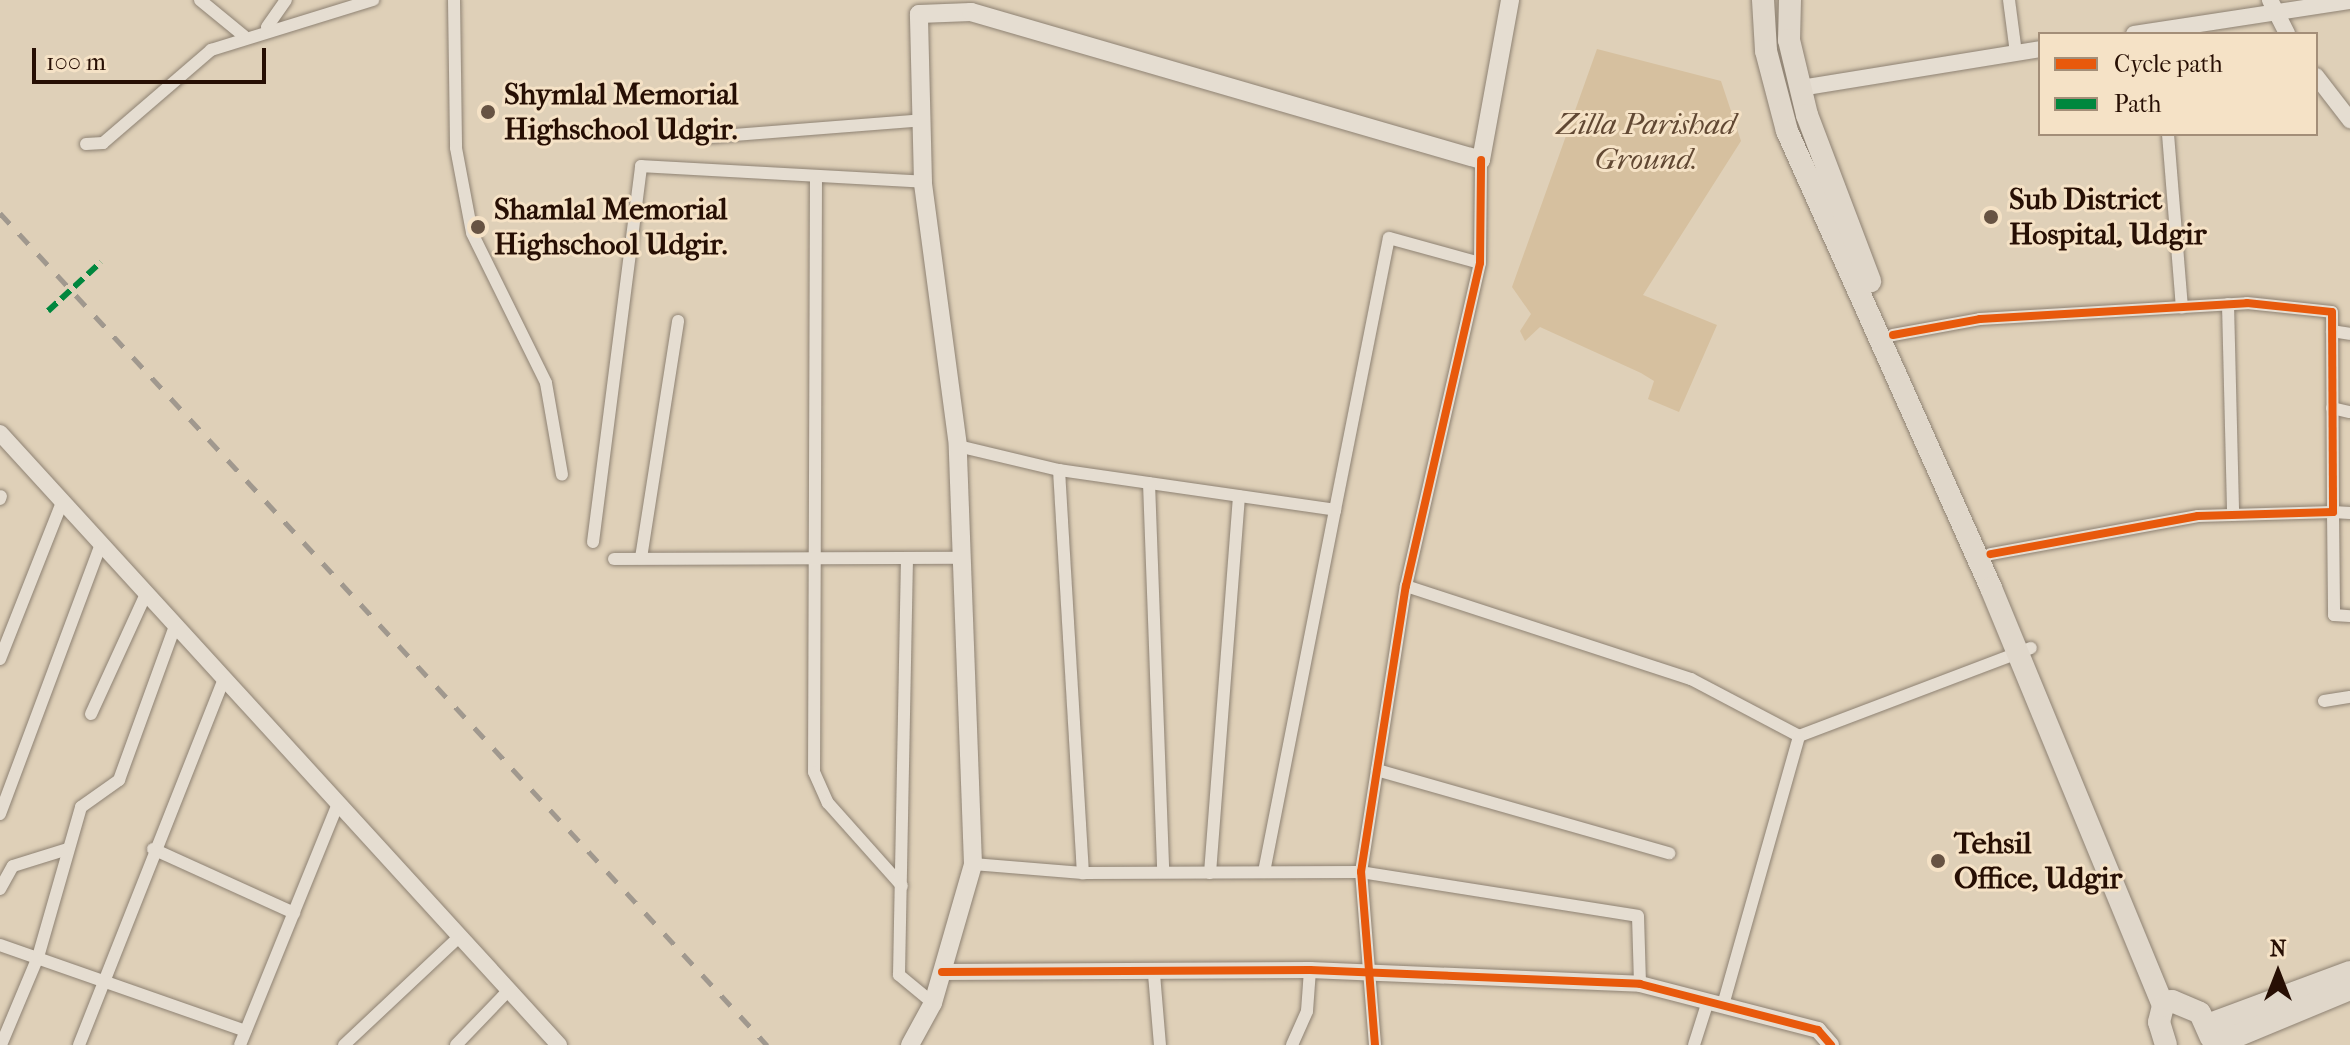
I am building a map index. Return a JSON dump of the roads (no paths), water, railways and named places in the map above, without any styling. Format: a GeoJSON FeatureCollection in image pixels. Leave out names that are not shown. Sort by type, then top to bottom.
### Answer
{"type":"FeatureCollection","features":[{"type":"Feature","properties":{"kind":"highway"},"geometry":{"type":"LineString","coordinates":[[1763,0],[1766,51],[1787,131],[2025,650]]}},
{"type":"Feature","properties":{"kind":"highway"},"geometry":{"type":"LineString","coordinates":[[1790,0],[1800,88],[1893,335],[1990,554],[2025,650],[2168,1003],[2166,1045]]}},
{"type":"Feature","properties":{"kind":"highway"},"geometry":{"type":"LineString","coordinates":[[2211,1038],[2350,972]]}},
{"type":"Feature","properties":{"kind":"highway"},"geometry":{"type":"LineString","coordinates":[[2211,1038],[2350,989]]}},
{"type":"Feature","properties":{"kind":"highway"},"geometry":{"type":"LineString","coordinates":[[2168,1003],[2189,1004],[2211,1038]]}},
{"type":"Feature","properties":{"kind":"main road"},"geometry":{"type":"LineString","coordinates":[[910,1045],[933,1003],[973,864],[958,446],[923,182],[918,7],[971,12],[1481,160],[1510,0]]}},
{"type":"Feature","properties":{"kind":"street"},"geometry":{"type":"LineString","coordinates":[[200,0],[244,36]]}},
{"type":"Feature","properties":{"kind":"street"},"geometry":{"type":"LineString","coordinates":[[267,27],[286,0]]}},
{"type":"Feature","properties":{"kind":"street"},"geometry":{"type":"LineString","coordinates":[[86,144],[103,143],[211,50],[267,27],[373,0]]}},
{"type":"Feature","properties":{"kind":"street"},"geometry":{"type":"LineString","coordinates":[[454,0],[456,148],[472,233],[546,383],[562,475]]}},
{"type":"Feature","properties":{"kind":"street"},"geometry":{"type":"LineString","coordinates":[[2009,0],[2016,53]]}},
{"type":"Feature","properties":{"kind":"street"},"geometry":{"type":"LineString","coordinates":[[2159,32],[2270,6],[2350,1]]}},
{"type":"Feature","properties":{"kind":"street"},"geometry":{"type":"LineString","coordinates":[[2270,6],[2286,32]]}},
{"type":"Feature","properties":{"kind":"street"},"geometry":{"type":"LineString","coordinates":[[1800,88],[2038,49]]}},
{"type":"Feature","properties":{"kind":"street"},"geometry":{"type":"LineString","coordinates":[[2318,79],[2350,120]]}},
{"type":"Feature","properties":{"kind":"street"},"geometry":{"type":"LineString","coordinates":[[708,137],[922,120]]}},
{"type":"Feature","properties":{"kind":"street"},"geometry":{"type":"LineString","coordinates":[[2168,136],[2182,307]]}},
{"type":"Feature","properties":{"kind":"street"},"geometry":{"type":"LineString","coordinates":[[1375,1045],[1361,872],[1406,586],[1480,263],[1481,160]]}},
{"type":"Feature","properties":{"kind":"street"},"geometry":{"type":"LineString","coordinates":[[593,542],[641,166],[923,182]]}},
{"type":"Feature","properties":{"kind":"street"},"geometry":{"type":"LineString","coordinates":[[816,176],[817,785],[902,886]]}},
{"type":"Feature","properties":{"kind":"street"},"geometry":{"type":"LineString","coordinates":[[1264,872],[1389,238],[1480,263]]}},
{"type":"Feature","properties":{"kind":"street"},"geometry":{"type":"LineString","coordinates":[[1893,335],[1980,319],[2228,304],[2323,306],[2332,312],[2334,615],[2350,616]]}},
{"type":"Feature","properties":{"kind":"street"},"geometry":{"type":"LineString","coordinates":[[2228,304],[2233,515]]}},
{"type":"Feature","properties":{"kind":"street"},"geometry":{"type":"LineString","coordinates":[[641,558],[678,321]]}},
{"type":"Feature","properties":{"kind":"street"},"geometry":{"type":"LineString","coordinates":[[2332,331],[2350,334]]}},
{"type":"Feature","properties":{"kind":"street"},"geometry":{"type":"LineString","coordinates":[[2332,408],[2350,412]]}},
{"type":"Feature","properties":{"kind":"street"},"geometry":{"type":"LineString","coordinates":[[0,433],[336,808],[559,1045]]}},
{"type":"Feature","properties":{"kind":"street"},"geometry":{"type":"LineString","coordinates":[[958,446],[1059,470],[1335,510]]}},
{"type":"Feature","properties":{"kind":"street"},"geometry":{"type":"LineString","coordinates":[[1059,470],[1083,873]]}},
{"type":"Feature","properties":{"kind":"street"},"geometry":{"type":"LineString","coordinates":[[1149,483],[1163,872]]}},
{"type":"Feature","properties":{"kind":"street"},"geometry":{"type":"LineString","coordinates":[[1210,873],[1239,496]]}},
{"type":"Feature","properties":{"kind":"street"},"geometry":{"type":"LineString","coordinates":[[0,659],[63,500]]}},
{"type":"Feature","properties":{"kind":"street"},"geometry":{"type":"LineString","coordinates":[[1990,554],[2233,515],[2350,513]]}},
{"type":"Feature","properties":{"kind":"street"},"geometry":{"type":"LineString","coordinates":[[0,814],[101,544]]}},
{"type":"Feature","properties":{"kind":"street"},"geometry":{"type":"LineString","coordinates":[[907,558],[899,975],[933,1003]]}},
{"type":"Feature","properties":{"kind":"street"},"geometry":{"type":"LineString","coordinates":[[614,559],[962,558]]}},
{"type":"Feature","properties":{"kind":"street"},"geometry":{"type":"LineString","coordinates":[[1406,586],[1691,679],[1799,736],[2025,650]]}},
{"type":"Feature","properties":{"kind":"street"},"geometry":{"type":"LineString","coordinates":[[91,714],[146,594]]}},
{"type":"Feature","properties":{"kind":"street"},"geometry":{"type":"LineString","coordinates":[[0,625],[13,631]]}},
{"type":"Feature","properties":{"kind":"street"},"geometry":{"type":"LineString","coordinates":[[1,1045],[38,957],[81,807],[119,780],[175,626]]}},
{"type":"Feature","properties":{"kind":"street"},"geometry":{"type":"LineString","coordinates":[[79,1045],[101,980],[223,682]]}},
{"type":"Feature","properties":{"kind":"street"},"geometry":{"type":"LineString","coordinates":[[2324,701],[2350,697]]}},
{"type":"Feature","properties":{"kind":"street"},"geometry":{"type":"LineString","coordinates":[[1694,1045],[1716,1003],[1799,736]]}},
{"type":"Feature","properties":{"kind":"street"},"geometry":{"type":"LineString","coordinates":[[1377,770],[1669,853]]}},
{"type":"Feature","properties":{"kind":"street"},"geometry":{"type":"LineString","coordinates":[[240,1045],[336,808]]}},
{"type":"Feature","properties":{"kind":"street"},"geometry":{"type":"LineString","coordinates":[[0,889],[13,866],[68,849]]}},
{"type":"Feature","properties":{"kind":"street"},"geometry":{"type":"LineString","coordinates":[[153,849],[294,913]]}},
{"type":"Feature","properties":{"kind":"street"},"geometry":{"type":"LineString","coordinates":[[973,864],[1083,873],[1361,872],[1638,916],[1640,984]]}},
{"type":"Feature","properties":{"kind":"street"},"geometry":{"type":"LineString","coordinates":[[344,1045],[457,939]]}},
{"type":"Feature","properties":{"kind":"street"},"geometry":{"type":"LineString","coordinates":[[0,945],[245,1031]]}},
{"type":"Feature","properties":{"kind":"street"},"geometry":{"type":"LineString","coordinates":[[942,972],[1154,974],[1310,970],[1640,984],[1818,1030],[1831,1045]]}},
{"type":"Feature","properties":{"kind":"street"},"geometry":{"type":"LineString","coordinates":[[1292,1045],[1307,1011],[1310,970]]}},
{"type":"Feature","properties":{"kind":"street"},"geometry":{"type":"LineString","coordinates":[[1154,974],[1160,1045]]}},
{"type":"Feature","properties":{"kind":"street"},"geometry":{"type":"LineString","coordinates":[[456,1045],[508,991]]}},
{"type":"Feature","properties":{"kind":"railway"},"geometry":{"type":"LineString","coordinates":[[0,213],[767,1045]]}},
{"type":"Feature","properties":{"kind":"place","name":"Shymlal Memorial Highschool Udgir."},"geometry":{"type":"Point","coordinates":[488,112]}},
{"type":"Feature","properties":{"kind":"place","name":"Sub District Hospital, Udgir"},"geometry":{"type":"Point","coordinates":[1991,217]}},
{"type":"Feature","properties":{"kind":"place","name":"Shamlal Memorial Highschool Udgir."},"geometry":{"type":"Point","coordinates":[478,227]}},
{"type":"Feature","properties":{"kind":"place","name":"Tehsil Office, Udgir"},"geometry":{"type":"Point","coordinates":[1938,861]}},
{"type":"Feature","properties":{"kind":"park label","name":"Zilla Parishad Ground."},"geometry":{"type":"Point","coordinates":[1646,142]}}]}
